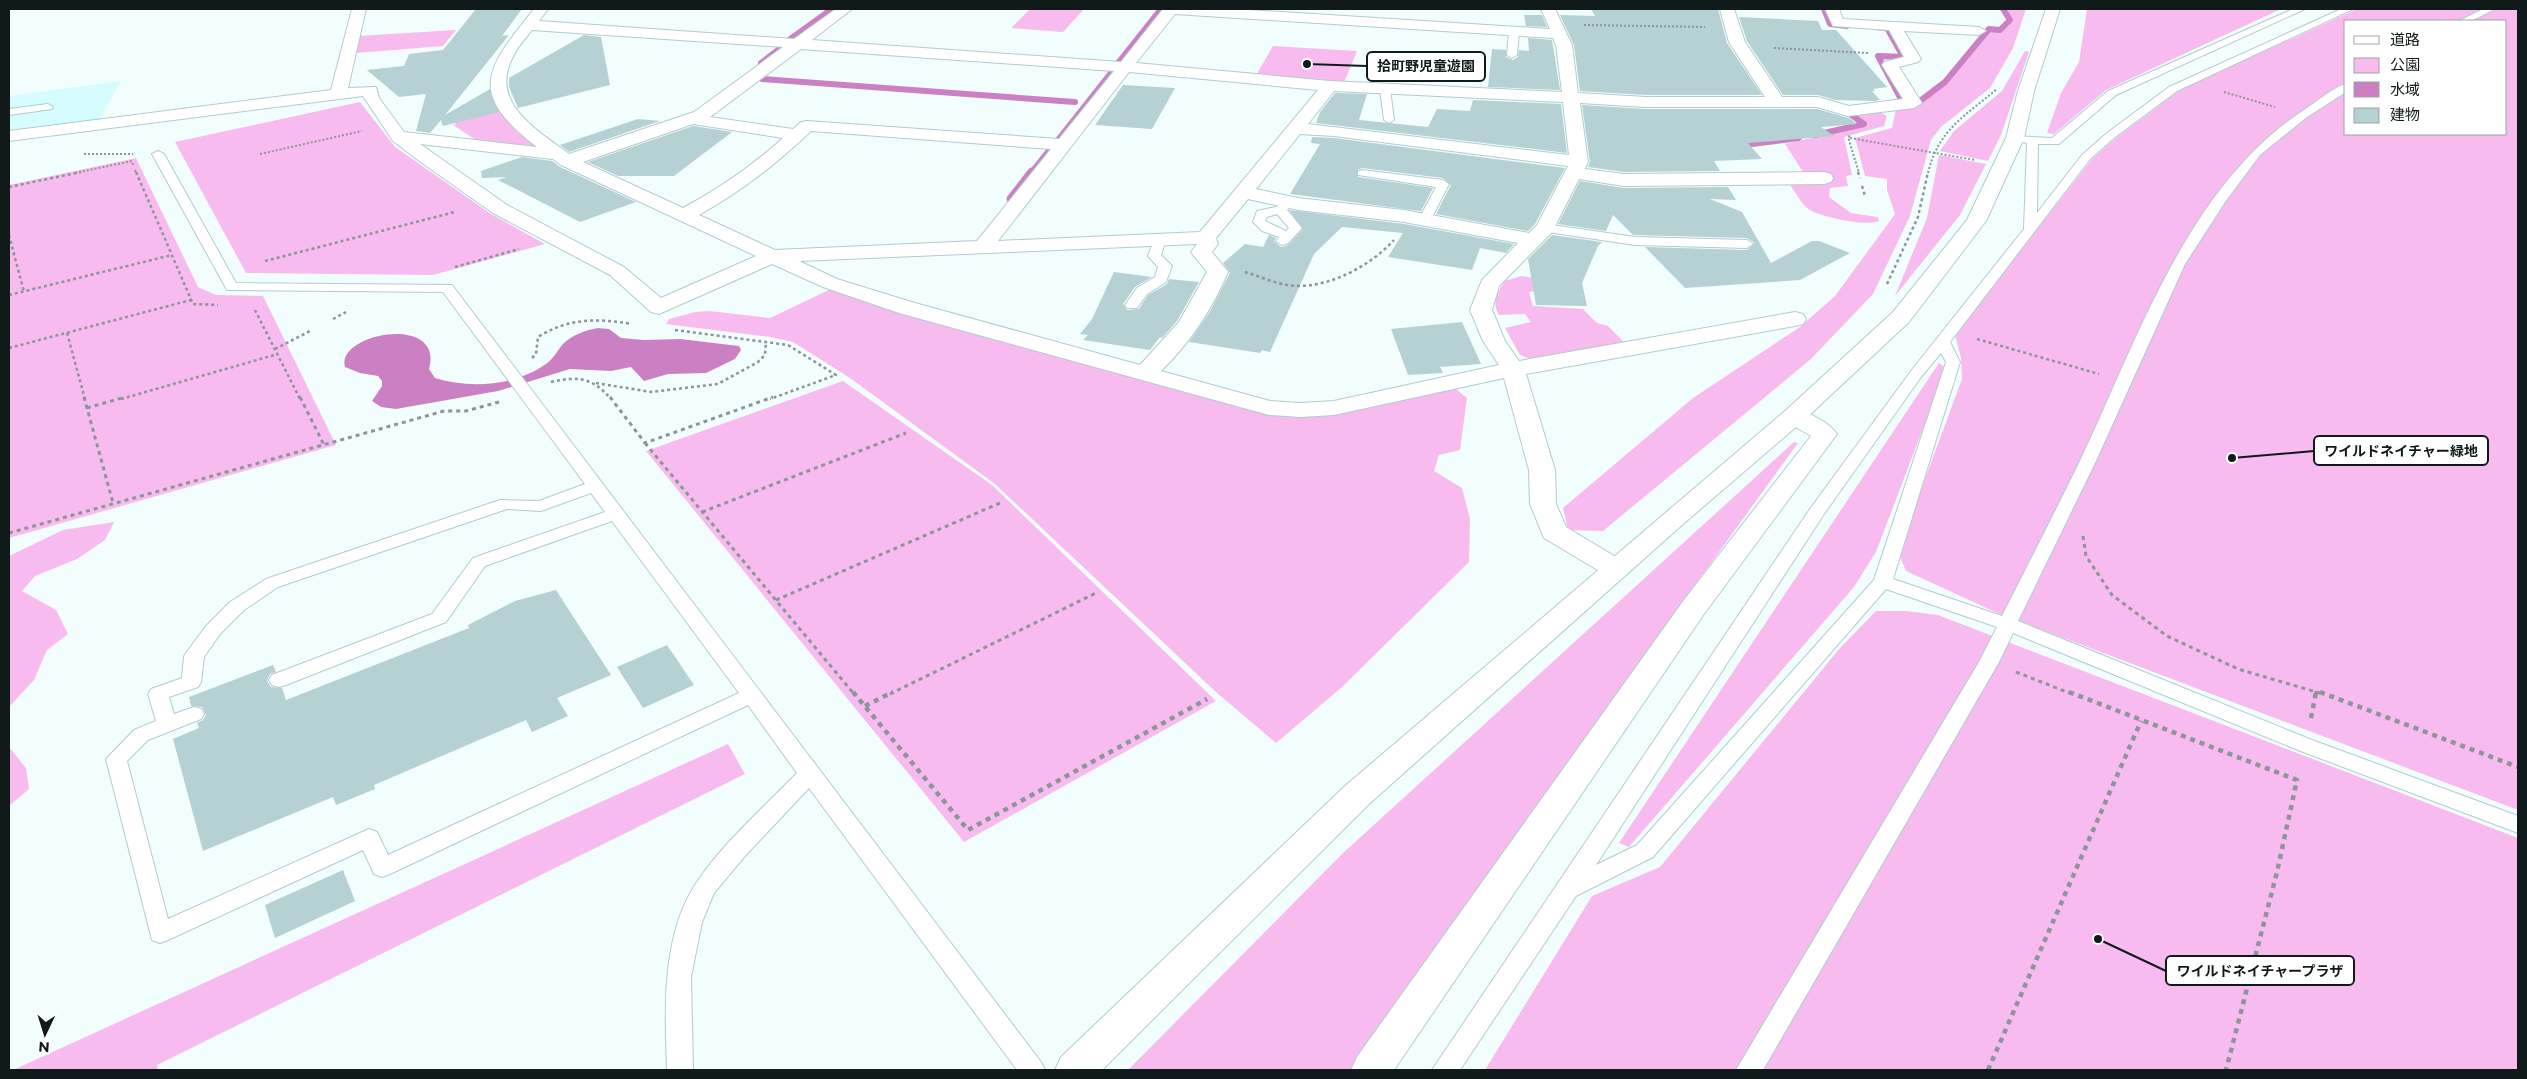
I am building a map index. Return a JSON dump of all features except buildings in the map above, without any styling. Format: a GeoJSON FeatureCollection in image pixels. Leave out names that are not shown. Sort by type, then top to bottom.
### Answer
{"type":"FeatureCollection","features":[{"type":"Feature","properties":{"kind":"street"},"geometry":{"type":"LineString","coordinates":[[338,94],[359,9]]}},
{"type":"Feature","properties":{"kind":"street"},"geometry":{"type":"LineString","coordinates":[[541,9],[506,54],[500,72],[498,92],[505,107],[527,131],[561,158],[830,283],[907,308],[1268,408],[1301,410],[1334,408],[1513,369],[1795,319]]}},
{"type":"Feature","properties":{"kind":"street"},"geometry":{"type":"LineString","coordinates":[[399,137],[561,158],[693,119],[845,9]]}},
{"type":"Feature","properties":{"kind":"street"},"geometry":{"type":"LineString","coordinates":[[983,247],[1171,9],[1514,31],[1558,30]]}},
{"type":"Feature","properties":{"kind":"street"},"geometry":{"type":"LineString","coordinates":[[1548,9],[1564,45],[1577,168],[1539,234],[1489,284],[1481,310],[1494,341],[1513,369],[1542,470],[1543,504],[1554,532],[1616,569]]}},
{"type":"Feature","properties":{"kind":"street"},"geometry":{"type":"LineString","coordinates":[[1727,9],[1739,45],[1777,102]]}},
{"type":"Feature","properties":{"kind":"street"},"geometry":{"type":"LineString","coordinates":[[1832,9],[1838,23],[1979,31]]}},
{"type":"Feature","properties":{"kind":"street"},"geometry":{"type":"LineString","coordinates":[[1075,1070],[1357,795],[1672,519],[1794,416],[1901,317],[1976,221],[2024,139],[2026,91],[2053,9]]}},
{"type":"Feature","properties":{"kind":"street"},"geometry":{"type":"LineString","coordinates":[[528,25],[1125,67],[1330,86],[1646,102],[1818,102],[1848,111],[1914,103],[1890,65],[1913,59],[1894,26]]}},
{"type":"Feature","properties":{"kind":"street"},"geometry":{"type":"LineString","coordinates":[[9,136],[370,90],[371,98],[399,137],[500,210],[617,271],[659,307],[774,256],[1206,238],[1330,86]]}},
{"type":"Feature","properties":{"kind":"street"},"geometry":{"type":"LineString","coordinates":[[693,119],[796,135]]}},
{"type":"Feature","properties":{"kind":"street"},"geometry":{"type":"LineString","coordinates":[[684,215],[728,191],[763,166],[807,126],[1063,145]]}},
{"type":"Feature","properties":{"kind":"street"},"geometry":{"type":"LineString","coordinates":[[1295,129],[1334,131],[1577,168],[1624,180],[1824,178]]}},
{"type":"Feature","properties":{"kind":"street"},"geometry":{"type":"LineString","coordinates":[[1244,192],[1284,206],[1416,218],[1539,234]]}},
{"type":"Feature","properties":{"kind":"street"},"geometry":{"type":"LineString","coordinates":[[1144,374],[1172,346],[1210,292],[1218,272],[1201,252],[1208,244],[1206,238]]}},
{"type":"Feature","properties":{"kind":"street"},"geometry":{"type":"LineString","coordinates":[[1371,1070],[1694,607],[1825,434],[1794,416]]}},
{"type":"Feature","properties":{"kind":"lane"},"geometry":{"type":"LineString","coordinates":[[2030,228],[2024,139],[2055,142],[2112,93],[2300,9]]}},
{"type":"Feature","properties":{"kind":"lane"},"geometry":{"type":"LineString","coordinates":[[1445,1070],[1568,889],[1816,513],[1916,374],[1947,337],[2086,157],[2173,89],[2348,9]]}},
{"type":"Feature","properties":{"kind":"lane"},"geometry":{"type":"LineString","coordinates":[[2466,20],[2490,9]]}},
{"type":"Feature","properties":{"kind":"lane"},"geometry":{"type":"LineString","coordinates":[[1512,55],[1514,31]]}},
{"type":"Feature","properties":{"kind":"lane"},"geometry":{"type":"LineString","coordinates":[[1749,1070],[1989,662],[2087,464],[2178,264],[2220,200],[2256,153],[2303,115],[2344,88]]}},
{"type":"Feature","properties":{"kind":"lane"},"geometry":{"type":"LineString","coordinates":[[1385,89],[1389,120]]}},
{"type":"Feature","properties":{"kind":"lane"},"geometry":{"type":"LineString","coordinates":[[9,112],[48,107]]}},
{"type":"Feature","properties":{"kind":"lane"},"geometry":{"type":"LineString","coordinates":[[158,154],[232,287],[447,288],[1032,1070]]}},
{"type":"Feature","properties":{"kind":"lane"},"geometry":{"type":"LineString","coordinates":[[1362,173],[1443,184],[1416,218]]}},
{"type":"Feature","properties":{"kind":"lane"},"geometry":{"type":"LineString","coordinates":[[1284,206],[1283,216],[1296,228],[1283,240],[1259,222],[1261,214],[1284,206]]}},
{"type":"Feature","properties":{"kind":"lane"},"geometry":{"type":"LineString","coordinates":[[1539,234],[1635,241],[1746,244]]}},
{"type":"Feature","properties":{"kind":"lane"},"geometry":{"type":"LineString","coordinates":[[1132,305],[1142,291],[1161,279],[1165,266],[1154,256],[1160,240]]}},
{"type":"Feature","properties":{"kind":"lane"},"geometry":{"type":"LineString","coordinates":[[1568,889],[1645,851],[1883,582],[1953,362],[1947,337]]}},
{"type":"Feature","properties":{"kind":"lane"},"geometry":{"type":"LineString","coordinates":[[167,724],[158,694],[191,682],[194,656],[213,630],[237,606],[272,583],[506,504],[542,506],[596,486]]}},
{"type":"Feature","properties":{"kind":"lane"},"geometry":{"type":"LineString","coordinates":[[279,680],[439,618],[479,562],[616,514]]}},
{"type":"Feature","properties":{"kind":"lane"},"geometry":{"type":"LineString","coordinates":[[1883,582],[2007,624],[2306,745],[2518,825]]}},
{"type":"Feature","properties":{"kind":"lane"},"geometry":{"type":"LineString","coordinates":[[194,714],[140,735],[116,759],[160,933],[369,838],[382,868],[752,696]]}},
{"type":"Feature","properties":{"kind":"lane"},"geometry":{"type":"LineString","coordinates":[[680,1070],[679,977],[690,922],[706,888],[737,850],[810,773]]}},
{"type":"Feature","properties":{"kind":"path"},"geometry":{"type":"LineString","coordinates":[[1558,30],[1672,26],[1733,28]]}},
{"type":"Feature","properties":{"kind":"path"},"geometry":{"type":"LineString","coordinates":[[1739,45],[1911,55]]}},
{"type":"Feature","properties":{"kind":"path"},"geometry":{"type":"LineString","coordinates":[[1886,288],[1918,217],[1933,152],[1949,129],[1996,90],[2001,81]]}},
{"type":"Feature","properties":{"kind":"path"},"geometry":{"type":"LineString","coordinates":[[1848,137],[1887,127],[1892,107]]}},
{"type":"Feature","properties":{"kind":"path"},"geometry":{"type":"LineString","coordinates":[[260,154],[364,131]]}},
{"type":"Feature","properties":{"kind":"path"},"geometry":{"type":"LineString","coordinates":[[1848,137],[1979,161]]}},
{"type":"Feature","properties":{"kind":"path"},"geometry":{"type":"LineString","coordinates":[[1848,137],[1860,178]]}},
{"type":"Feature","properties":{"kind":"path"},"geometry":{"type":"LineString","coordinates":[[9,187],[132,161],[193,304],[253,306]]}},
{"type":"Feature","properties":{"kind":"path"},"geometry":{"type":"LineString","coordinates":[[1862,186],[1865,196]]}},
{"type":"Feature","properties":{"kind":"path"},"geometry":{"type":"LineString","coordinates":[[224,272],[461,211]]}},
{"type":"Feature","properties":{"kind":"path"},"geometry":{"type":"LineString","coordinates":[[1210,262],[1286,284],[1305,286],[1348,273],[1381,253],[1416,218]]}},
{"type":"Feature","properties":{"kind":"path"},"geometry":{"type":"LineString","coordinates":[[9,235],[24,292]]}},
{"type":"Feature","properties":{"kind":"path"},"geometry":{"type":"LineString","coordinates":[[517,242],[524,248]]}},
{"type":"Feature","properties":{"kind":"path"},"geometry":{"type":"LineString","coordinates":[[9,295],[172,255]]}},
{"type":"Feature","properties":{"kind":"path"},"geometry":{"type":"LineString","coordinates":[[243,287],[324,445]]}},
{"type":"Feature","properties":{"kind":"path"},"geometry":{"type":"LineString","coordinates":[[9,348],[191,300]]}},
{"type":"Feature","properties":{"kind":"path"},"geometry":{"type":"LineString","coordinates":[[518,383],[529,360],[536,354],[538,337],[546,331],[586,319],[606,319],[633,324],[626,318]]}},
{"type":"Feature","properties":{"kind":"path"},"geometry":{"type":"LineString","coordinates":[[644,443],[836,376],[788,345],[671,329]]}},
{"type":"Feature","properties":{"kind":"path"},"geometry":{"type":"LineString","coordinates":[[275,349],[312,330]]}},
{"type":"Feature","properties":{"kind":"path"},"geometry":{"type":"LineString","coordinates":[[67,333],[114,504]]}},
{"type":"Feature","properties":{"kind":"path"},"geometry":{"type":"LineString","coordinates":[[1947,337],[2125,382]]}},
{"type":"Feature","properties":{"kind":"path"},"geometry":{"type":"LineString","coordinates":[[9,533],[444,411],[466,411],[518,383],[581,380],[650,392],[718,384],[758,362],[765,355],[766,342]]}},
{"type":"Feature","properties":{"kind":"path"},"geometry":{"type":"LineString","coordinates":[[87,408],[278,354]]}},
{"type":"Feature","properties":{"kind":"path"},"geometry":{"type":"LineString","coordinates":[[596,383],[968,830],[1206,699]]}},
{"type":"Feature","properties":{"kind":"path"},"geometry":{"type":"LineString","coordinates":[[702,512],[906,433]]}},
{"type":"Feature","properties":{"kind":"path"},"geometry":{"type":"LineString","coordinates":[[776,600],[1000,503]]}},
{"type":"Feature","properties":{"kind":"path"},"geometry":{"type":"LineString","coordinates":[[2082,528],[2086,556],[2112,594],[2167,636],[2238,669],[2316,690],[2518,766]]}},
{"type":"Feature","properties":{"kind":"path"},"geometry":{"type":"LineString","coordinates":[[865,706],[1096,593]]}},
{"type":"Feature","properties":{"kind":"path"},"geometry":{"type":"LineString","coordinates":[[1989,662],[2297,780],[2277,872],[2226,1070]]}},
{"type":"Feature","properties":{"kind":"path"},"geometry":{"type":"LineString","coordinates":[[1988,1070],[2140,721]]}},
{"type":"Feature","properties":{"kind":"shaded area"},"geometry":{"type":"Polygon","coordinates":[[[121,81],[98,122],[9,134],[9,96],[121,81]]]}},
{"type":"Feature","properties":{"kind":"green space"},"geometry":{"type":"Polygon","coordinates":[[[1030,9],[1084,9],[1063,32],[1011,28],[1030,9]]]}},
{"type":"Feature","properties":{"kind":"green space"},"geometry":{"type":"Polygon","coordinates":[[[2006,9],[2026,9],[2013,48],[1990,88],[1941,127],[1931,140],[1910,216],[1873,294],[1811,359],[1603,531],[1568,530],[1563,508],[1693,398],[1800,327],[1835,296],[1895,214],[1887,190],[1887,179],[1865,176],[1855,138],[1892,128],[1896,109],[1911,109],[1948,83],[1991,31],[2003,31],[2013,20],[2006,9]]]}},
{"type":"Feature","properties":{"kind":"green space"},"geometry":{"type":"Polygon","coordinates":[[[2087,9],[2281,9],[2106,90],[2054,134],[2047,133],[2061,93],[2079,62],[2087,9]]]}},
{"type":"Feature","properties":{"kind":"green space"},"geometry":{"type":"Polygon","coordinates":[[[2357,9],[2518,9],[2518,810],[1995,612],[1906,571],[1898,552],[1962,379],[1961,358],[1955,335],[2092,159],[2117,137],[2180,90],[2357,9]]]}},
{"type":"Feature","properties":{"kind":"green space"},"geometry":{"type":"Polygon","coordinates":[[[456,30],[443,46],[357,53],[358,36],[456,30]]]}},
{"type":"Feature","properties":{"kind":"green space"},"geometry":{"type":"Polygon","coordinates":[[[1273,46],[1357,51],[1343,85],[1255,77],[1273,46]]]}},
{"type":"Feature","properties":{"kind":"green space"},"geometry":{"type":"Polygon","coordinates":[[[2025,51],[2029,52],[2001,135],[1988,161],[1940,151],[1954,131],[2002,91],[2025,51]]]}},
{"type":"Feature","properties":{"kind":"green space"},"geometry":{"type":"Polygon","coordinates":[[[360,102],[395,147],[491,214],[545,244],[433,275],[246,273],[175,142],[360,102]]]}},
{"type":"Feature","properties":{"kind":"green space"},"geometry":{"type":"Polygon","coordinates":[[[498,110],[517,132],[539,149],[479,142],[453,125],[456,124],[452,120],[498,110]]]}},
{"type":"Feature","properties":{"kind":"green space"},"geometry":{"type":"Polygon","coordinates":[[[1879,112],[1887,116],[1884,126],[1844,137],[1852,175],[1846,176],[1848,186],[1830,188],[1829,197],[1851,213],[1878,217],[1879,221],[1864,223],[1844,220],[1824,216],[1807,208],[1788,182],[1805,175],[1785,144],[1868,125],[1855,114],[1879,112]]]}},
{"type":"Feature","properties":{"kind":"green space"},"geometry":{"type":"Polygon","coordinates":[[[1939,155],[1986,164],[1960,215],[1895,296],[1927,218],[1939,155]]]}},
{"type":"Feature","properties":{"kind":"green space"},"geometry":{"type":"Polygon","coordinates":[[[136,158],[198,287],[216,295],[263,296],[336,445],[9,538],[9,185],[136,158]]]}},
{"type":"Feature","properties":{"kind":"green space"},"geometry":{"type":"Polygon","coordinates":[[[1521,276],[1545,279],[1544,290],[1529,292],[1533,306],[1583,309],[1597,323],[1608,326],[1625,343],[1534,360],[1520,355],[1505,328],[1531,322],[1525,314],[1499,315],[1496,302],[1498,293],[1505,281],[1521,276]]]}},
{"type":"Feature","properties":{"kind":"green space"},"geometry":{"type":"Polygon","coordinates":[[[833,288],[1268,411],[1455,388],[1467,398],[1460,450],[1439,455],[1434,471],[1462,488],[1470,519],[1469,562],[1341,688],[1276,743],[1217,693],[995,484],[850,378],[793,342],[770,337],[666,324],[669,319],[695,312],[709,311],[770,318],[833,288]]]}},
{"type":"Feature","properties":{"kind":"green space"},"geometry":{"type":"Polygon","coordinates":[[[1939,363],[1946,368],[1876,552],[1854,587],[1629,847],[1619,843],[1939,363]]]}},
{"type":"Feature","properties":{"kind":"green space"},"geometry":{"type":"Polygon","coordinates":[[[843,381],[992,485],[1216,701],[964,842],[646,451],[843,381]]]}},
{"type":"Feature","properties":{"kind":"green space"},"geometry":{"type":"Polygon","coordinates":[[[1794,442],[1798,443],[1674,614],[1351,1070],[1128,1070],[1342,854],[1794,442]]]}},
{"type":"Feature","properties":{"kind":"green space"},"geometry":{"type":"Polygon","coordinates":[[[114,522],[105,540],[77,559],[35,576],[22,591],[56,610],[68,634],[47,650],[34,680],[9,707],[9,556],[63,530],[114,522]]]}},
{"type":"Feature","properties":{"kind":"green space"},"geometry":{"type":"Polygon","coordinates":[[[1876,611],[1906,611],[1938,615],[2518,838],[2518,1070],[1485,1070],[1592,896],[1660,867],[1840,648],[1876,611]]]}},
{"type":"Feature","properties":{"kind":"green space"},"geometry":{"type":"Polygon","coordinates":[[[728,744],[745,774],[157,1065],[158,1070],[13,1070],[728,744]]]}},
{"type":"Feature","properties":{"kind":"green space"},"geometry":{"type":"Polygon","coordinates":[[[9,747],[26,768],[29,789],[9,806],[9,747]]]}},
{"type":"Feature","properties":{"kind":"water"},"geometry":{"type":"Polygon","coordinates":[[[598,328],[609,329],[621,338],[644,340],[680,339],[739,346],[741,350],[735,359],[706,373],[668,374],[644,381],[631,367],[611,371],[570,369],[498,391],[396,409],[381,407],[372,401],[382,386],[382,381],[378,376],[360,373],[345,367],[346,355],[356,345],[371,338],[389,334],[407,335],[421,340],[430,351],[429,369],[435,378],[463,384],[506,381],[534,371],[549,362],[563,344],[571,338],[598,328]]]}},
{"type":"Feature","properties":{"kind":"waterway"},"geometry":{"type":"LineString","coordinates":[[789,40],[832,9]]}},
{"type":"Feature","properties":{"kind":"waterway"},"geometry":{"type":"LineString","coordinates":[[1118,63],[1161,9]]}},
{"type":"Feature","properties":{"kind":"waterway"},"geometry":{"type":"LineString","coordinates":[[1824,9],[1830,24],[1847,26]]}},
{"type":"Feature","properties":{"kind":"waterway"},"geometry":{"type":"LineString","coordinates":[[1920,101],[1945,82],[1989,29],[2000,30],[2010,20],[2003,9]]}},
{"type":"Feature","properties":{"kind":"waterway"},"geometry":{"type":"LineString","coordinates":[[1875,27],[1887,28],[1901,53]]}},
{"type":"Feature","properties":{"kind":"waterway"},"geometry":{"type":"LineString","coordinates":[[761,63],[783,46]]}},
{"type":"Feature","properties":{"kind":"waterway"},"geometry":{"type":"LineString","coordinates":[[1890,104],[1902,101],[1878,56],[1904,57]]}},
{"type":"Feature","properties":{"kind":"waterway"},"geometry":{"type":"LineString","coordinates":[[1058,140],[1114,69]]}},
{"type":"Feature","properties":{"kind":"waterway"},"geometry":{"type":"LineString","coordinates":[[762,79],[1075,102]]}},
{"type":"Feature","properties":{"kind":"waterway"},"geometry":{"type":"LineString","coordinates":[[1815,135],[1864,124],[1850,114]]}},
{"type":"Feature","properties":{"kind":"waterway"},"geometry":{"type":"LineString","coordinates":[[1736,146],[1799,138]]}},
{"type":"Feature","properties":{"kind":"waterway"},"geometry":{"type":"LineString","coordinates":[[1031,173],[1051,148]]}},
{"type":"Feature","properties":{"kind":"waterway"},"geometry":{"type":"LineString","coordinates":[[1011,199],[1032,172]]}},
{"type":"Feature","properties":{"kind":"place","name":"拾町野児童遊園"},"geometry":{"type":"Point","coordinates":[1307,64]}},
{"type":"Feature","properties":{"kind":"place","name":"ワイルドネイチャー緑地"},"geometry":{"type":"Point","coordinates":[2232,458]}},
{"type":"Feature","properties":{"kind":"place","name":"ワイルドネイチャープラザ"},"geometry":{"type":"Point","coordinates":[2098,939]}}]}
